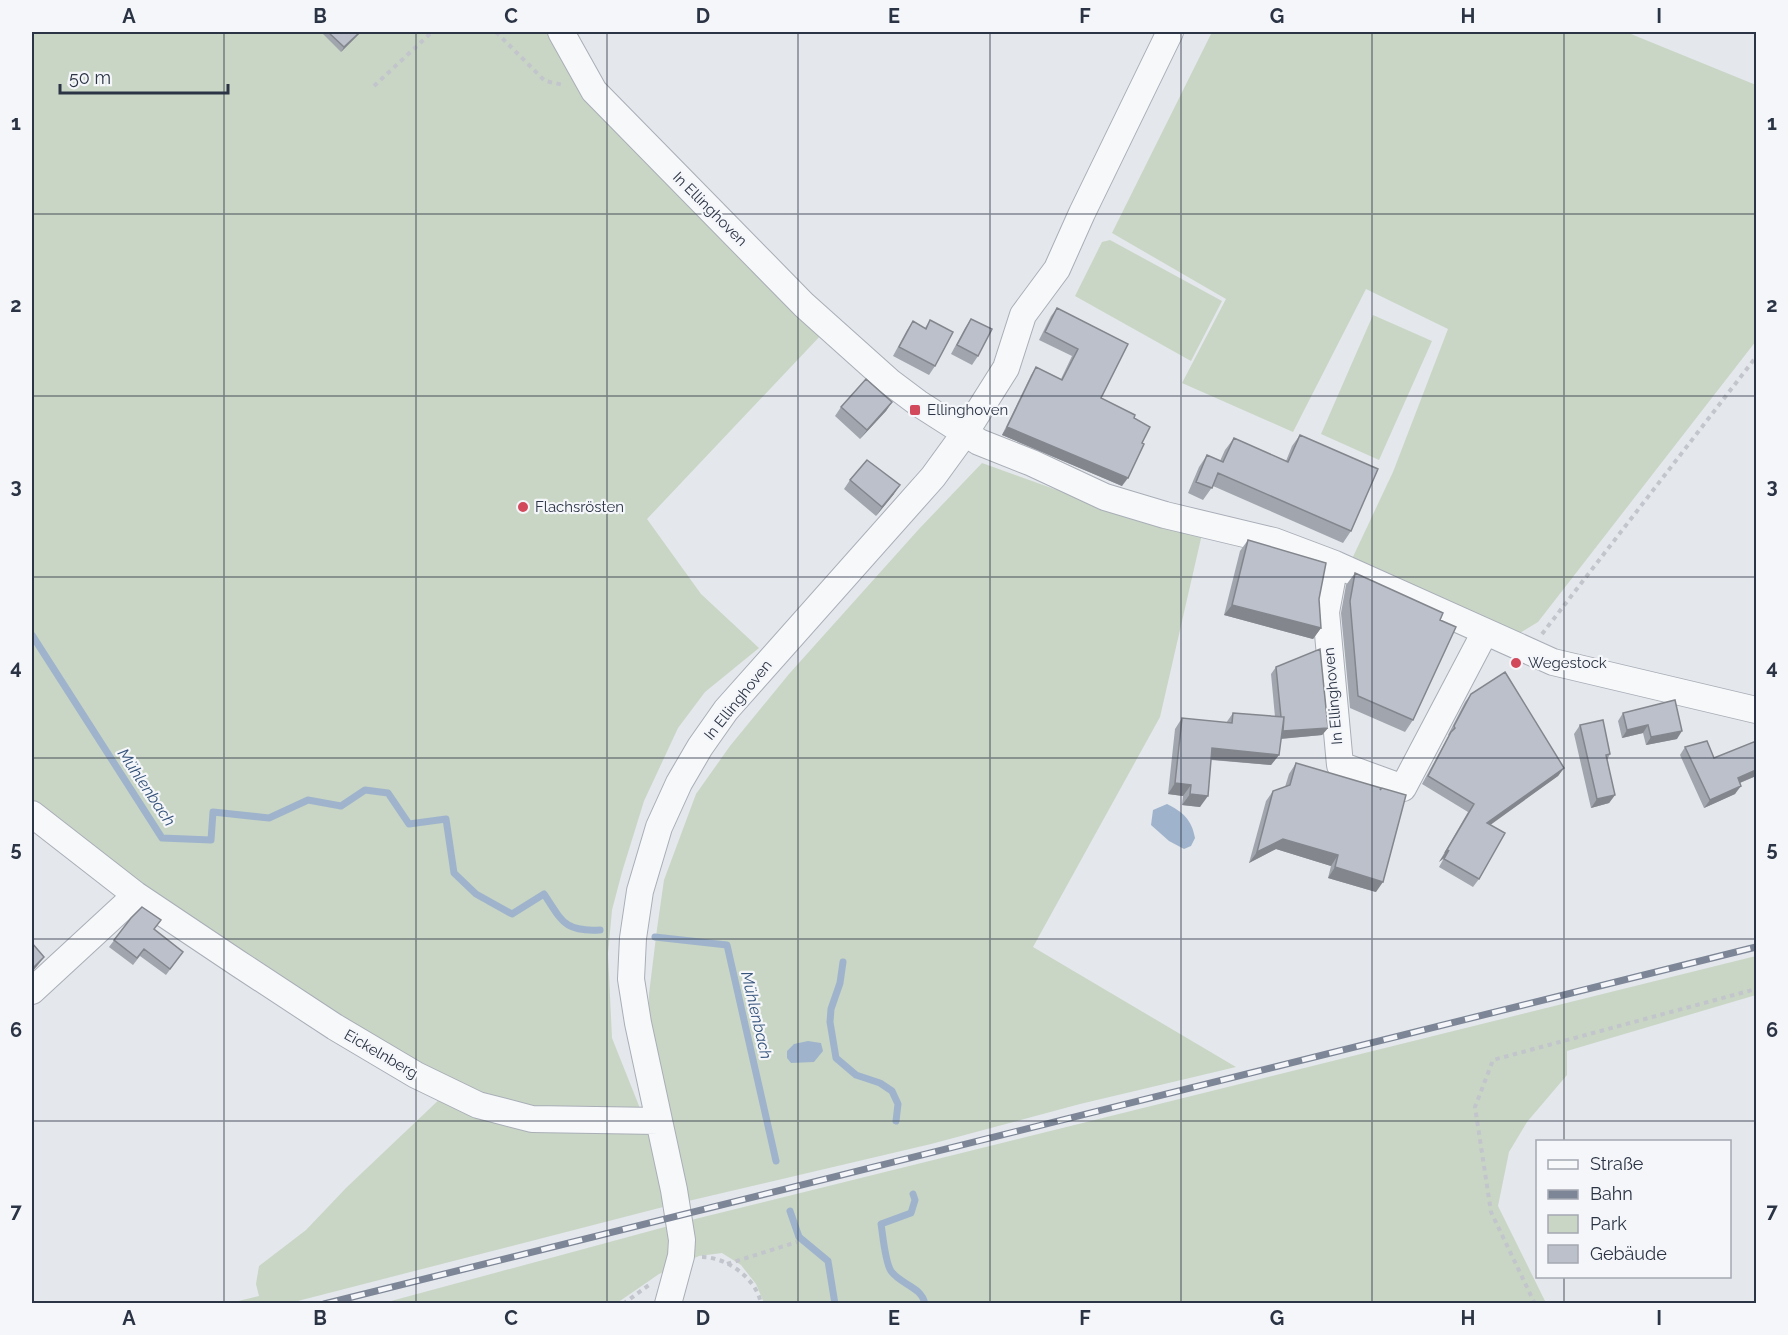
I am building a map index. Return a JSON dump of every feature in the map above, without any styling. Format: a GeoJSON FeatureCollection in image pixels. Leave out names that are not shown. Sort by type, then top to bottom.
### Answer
{"type":"FeatureCollection","features":[{"type":"Feature","properties":{"kind":"street","name":"In Ellinghoven"},"geometry":{"type":"LineString","coordinates":[[561,32],[594,91],[804,305],[890,382],[979,442],[1105,497],[1165,515],[1274,541],[1335,564],[1553,662],[1756,710]]}},
{"type":"Feature","properties":{"kind":"street","name":"In Ellinghoven"},"geometry":{"type":"LineString","coordinates":[[659,1121],[631,979],[633,938],[640,891],[659,827],[679,783],[700,747],[726,710],[933,477],[965,433],[1006,368],[1023,315],[1057,269],[1170,32]]}},
{"type":"Feature","properties":{"kind":"street","name":"In Ellinghoven"},"geometry":{"type":"LineString","coordinates":[[1335,564],[1326,612],[1340,765],[1402,788],[1485,632]]}},
{"type":"Feature","properties":{"kind":"street","name":"Eickelnberg"},"geometry":{"type":"LineString","coordinates":[[32,814],[136,895],[335,1027],[416,1075],[478,1105],[532,1119],[659,1121]]}},
{"type":"Feature","properties":{"kind":"street"},"geometry":{"type":"LineString","coordinates":[[32,991],[136,895]]}},
{"type":"Feature","properties":{"kind":"street"},"geometry":{"type":"LineString","coordinates":[[659,1121],[682,1240],[681,1256],[668,1304]]}},
{"type":"Feature","properties":{"kind":"path"},"geometry":{"type":"LineString","coordinates":[[374,86],[432,32]]}},
{"type":"Feature","properties":{"kind":"path"},"geometry":{"type":"LineString","coordinates":[[496,32],[545,81],[594,91]]}},
{"type":"Feature","properties":{"kind":"path"},"geometry":{"type":"LineString","coordinates":[[1528,651],[1756,357]]}},
{"type":"Feature","properties":{"kind":"path"},"geometry":{"type":"LineString","coordinates":[[1534,1304],[1491,1212],[1475,1107],[1493,1060],[1756,989]]}},
{"type":"Feature","properties":{"kind":"path"},"geometry":{"type":"LineString","coordinates":[[726,1264],[797,1242]]}},
{"type":"Feature","properties":{"kind":"path"},"geometry":{"type":"LineString","coordinates":[[681,1256],[711,1257],[726,1264],[752,1282],[759,1294],[761,1304]]}},
{"type":"Feature","properties":{"kind":"green space"},"geometry":{"type":"Polygon","coordinates":[[[32,32],[548,32],[567,67],[823,333],[647,519],[701,594],[759,648],[705,692],[678,728],[644,801],[612,910],[608,954],[612,1038],[647,1126],[649,994],[664,880],[696,794],[730,746],[789,674],[919,529],[982,463],[1132,517],[1202,534],[1160,717],[1033,947],[1236,1067],[1080,1104],[931,1144],[667,1206],[290,1303],[230,1303],[259,1296],[256,1284],[259,1266],[306,1230],[346,1188],[444,1095],[178,919],[32,802],[32,32]]]}},
{"type":"Feature","properties":{"kind":"green space"},"geometry":{"type":"Polygon","coordinates":[[[1212,32],[1626,32],[1756,85],[1756,341],[1538,622],[1515,636],[1351,561],[1393,472],[1448,329],[1366,289],[1293,432],[1182,383],[1226,299],[1112,233],[1212,32]]]}},
{"type":"Feature","properties":{"kind":"green space"},"geometry":{"type":"Polygon","coordinates":[[[1110,240],[1222,301],[1191,361],[1075,296],[1102,242],[1110,240]]]}},
{"type":"Feature","properties":{"kind":"green space"},"geometry":{"type":"Polygon","coordinates":[[[1373,315],[1432,341],[1379,460],[1321,434],[1373,315]]]}},
{"type":"Feature","properties":{"kind":"green space"},"geometry":{"type":"Polygon","coordinates":[[[1756,956],[1756,995],[1567,1051],[1567,1075],[1527,1122],[1509,1152],[1498,1206],[1546,1303],[764,1303],[756,1284],[741,1265],[722,1253],[699,1256],[659,1274],[617,1303],[380,1304],[687,1221],[1756,956]]]}},
{"type":"Feature","properties":{"kind":"water"},"geometry":{"type":"Polygon","coordinates":[[[1167,804],[1178,810],[1189,821],[1195,838],[1191,846],[1184,849],[1169,841],[1151,825],[1153,810],[1167,804]]]}},
{"type":"Feature","properties":{"kind":"water"},"geometry":{"type":"Polygon","coordinates":[[[808,1041],[821,1043],[823,1051],[814,1062],[791,1063],[787,1058],[787,1051],[794,1044],[808,1041]]]}},
{"type":"Feature","properties":{"kind":"building"},"geometry":{"type":"Polygon","coordinates":[[[328,32],[360,32],[344,47],[328,32]]]}},
{"type":"Feature","properties":{"kind":"building"},"geometry":{"type":"Polygon","coordinates":[[[1057,308],[1128,344],[1101,398],[1135,415],[1134,418],[1150,427],[1128,478],[1007,427],[1036,367],[1062,380],[1078,349],[1045,332],[1057,308]]]}},
{"type":"Feature","properties":{"kind":"building"},"geometry":{"type":"Polygon","coordinates":[[[971,319],[992,329],[978,356],[957,345],[971,319]]]}},
{"type":"Feature","properties":{"kind":"building"},"geometry":{"type":"Polygon","coordinates":[[[930,320],[953,332],[935,366],[899,347],[913,321],[926,329],[930,320]]]}},
{"type":"Feature","properties":{"kind":"building"},"geometry":{"type":"Polygon","coordinates":[[[866,379],[892,402],[867,430],[841,407],[866,379]]]}},
{"type":"Feature","properties":{"kind":"building"},"geometry":{"type":"Polygon","coordinates":[[[1300,435],[1378,469],[1351,531],[1218,473],[1212,488],[1196,482],[1207,455],[1223,462],[1234,438],[1288,462],[1300,435]]]}},
{"type":"Feature","properties":{"kind":"building"},"geometry":{"type":"Polygon","coordinates":[[[867,460],[900,485],[882,507],[850,480],[867,460]]]}},
{"type":"Feature","properties":{"kind":"building"},"geometry":{"type":"Polygon","coordinates":[[[1248,540],[1326,563],[1319,599],[1321,628],[1232,605],[1248,540]]]}},
{"type":"Feature","properties":{"kind":"building"},"geometry":{"type":"Polygon","coordinates":[[[1355,573],[1443,613],[1440,620],[1456,627],[1413,720],[1358,696],[1350,601],[1355,573]]]}},
{"type":"Feature","properties":{"kind":"building"},"geometry":{"type":"Polygon","coordinates":[[[1320,649],[1328,728],[1283,731],[1284,717],[1281,717],[1276,667],[1320,649]]]}},
{"type":"Feature","properties":{"kind":"building"},"geometry":{"type":"Polygon","coordinates":[[[1505,672],[1564,768],[1487,823],[1505,833],[1479,879],[1444,859],[1449,850],[1445,853],[1474,804],[1428,776],[1471,694],[1505,672]]]}},
{"type":"Feature","properties":{"kind":"building"},"geometry":{"type":"Polygon","coordinates":[[[1675,700],[1682,731],[1651,737],[1648,725],[1627,730],[1623,713],[1675,700]]]}},
{"type":"Feature","properties":{"kind":"building"},"geometry":{"type":"Polygon","coordinates":[[[1233,713],[1284,717],[1279,755],[1212,748],[1208,796],[1190,794],[1191,785],[1175,783],[1182,718],[1232,723],[1233,713]]]}},
{"type":"Feature","properties":{"kind":"building"},"geometry":{"type":"Polygon","coordinates":[[[1603,720],[1610,754],[1606,755],[1615,795],[1597,799],[1580,725],[1603,720]]]}},
{"type":"Feature","properties":{"kind":"building"},"geometry":{"type":"Polygon","coordinates":[[[1707,741],[1714,758],[1756,741],[1756,770],[1738,778],[1741,786],[1710,800],[1685,747],[1707,741]]]}},
{"type":"Feature","properties":{"kind":"building"},"geometry":{"type":"Polygon","coordinates":[[[1296,763],[1381,788],[1380,790],[1382,788],[1406,795],[1383,882],[1335,867],[1338,855],[1283,839],[1257,852],[1273,791],[1290,785],[1296,763]]]}},
{"type":"Feature","properties":{"kind":"building"},"geometry":{"type":"Polygon","coordinates":[[[142,907],[161,920],[154,929],[183,952],[170,969],[144,949],[137,958],[114,940],[142,907]]]}},
{"type":"Feature","properties":{"kind":"building"},"geometry":{"type":"Polygon","coordinates":[[[32,943],[44,957],[32,969],[32,943]]]}},
{"type":"Feature","properties":{"kind":"waterway","name":"Mühlenbach"},"geometry":{"type":"LineString","coordinates":[[32,635],[162,838],[211,840],[213,812],[269,818],[308,800],[341,806],[365,790],[388,793],[409,824],[446,819],[454,873],[476,894],[512,914],[544,894],[560,918],[571,927],[600,930]]}},
{"type":"Feature","properties":{"kind":"waterway","name":"Mühlenbach"},"geometry":{"type":"LineString","coordinates":[[655,937],[727,945],[776,1161]]}},
{"type":"Feature","properties":{"kind":"waterway"},"geometry":{"type":"LineString","coordinates":[[843,962],[830,1022],[836,1058],[856,1075],[880,1083],[892,1091],[898,1104],[896,1121]]}},
{"type":"Feature","properties":{"kind":"waterway"},"geometry":{"type":"LineString","coordinates":[[913,1194],[915,1200],[911,1213],[881,1224],[891,1271],[915,1289],[925,1304]]}},
{"type":"Feature","properties":{"kind":"waterway","name":"Mühlenbach"},"geometry":{"type":"LineString","coordinates":[[790,1211],[799,1237],[828,1261],[835,1304]]}},
{"type":"Feature","properties":{"kind":"railway"},"geometry":{"type":"LineString","coordinates":[[324,1304],[1756,947]]}},
{"type":"Feature","properties":{"kind":"place","name":"Ellinghoven"},"geometry":{"type":"Point","coordinates":[915,410]}},
{"type":"Feature","properties":{"kind":"place","name":"Flachsrösten"},"geometry":{"type":"Point","coordinates":[523,507]}},
{"type":"Feature","properties":{"kind":"place","name":"Wegestock"},"geometry":{"type":"Point","coordinates":[1516,663]}}]}
